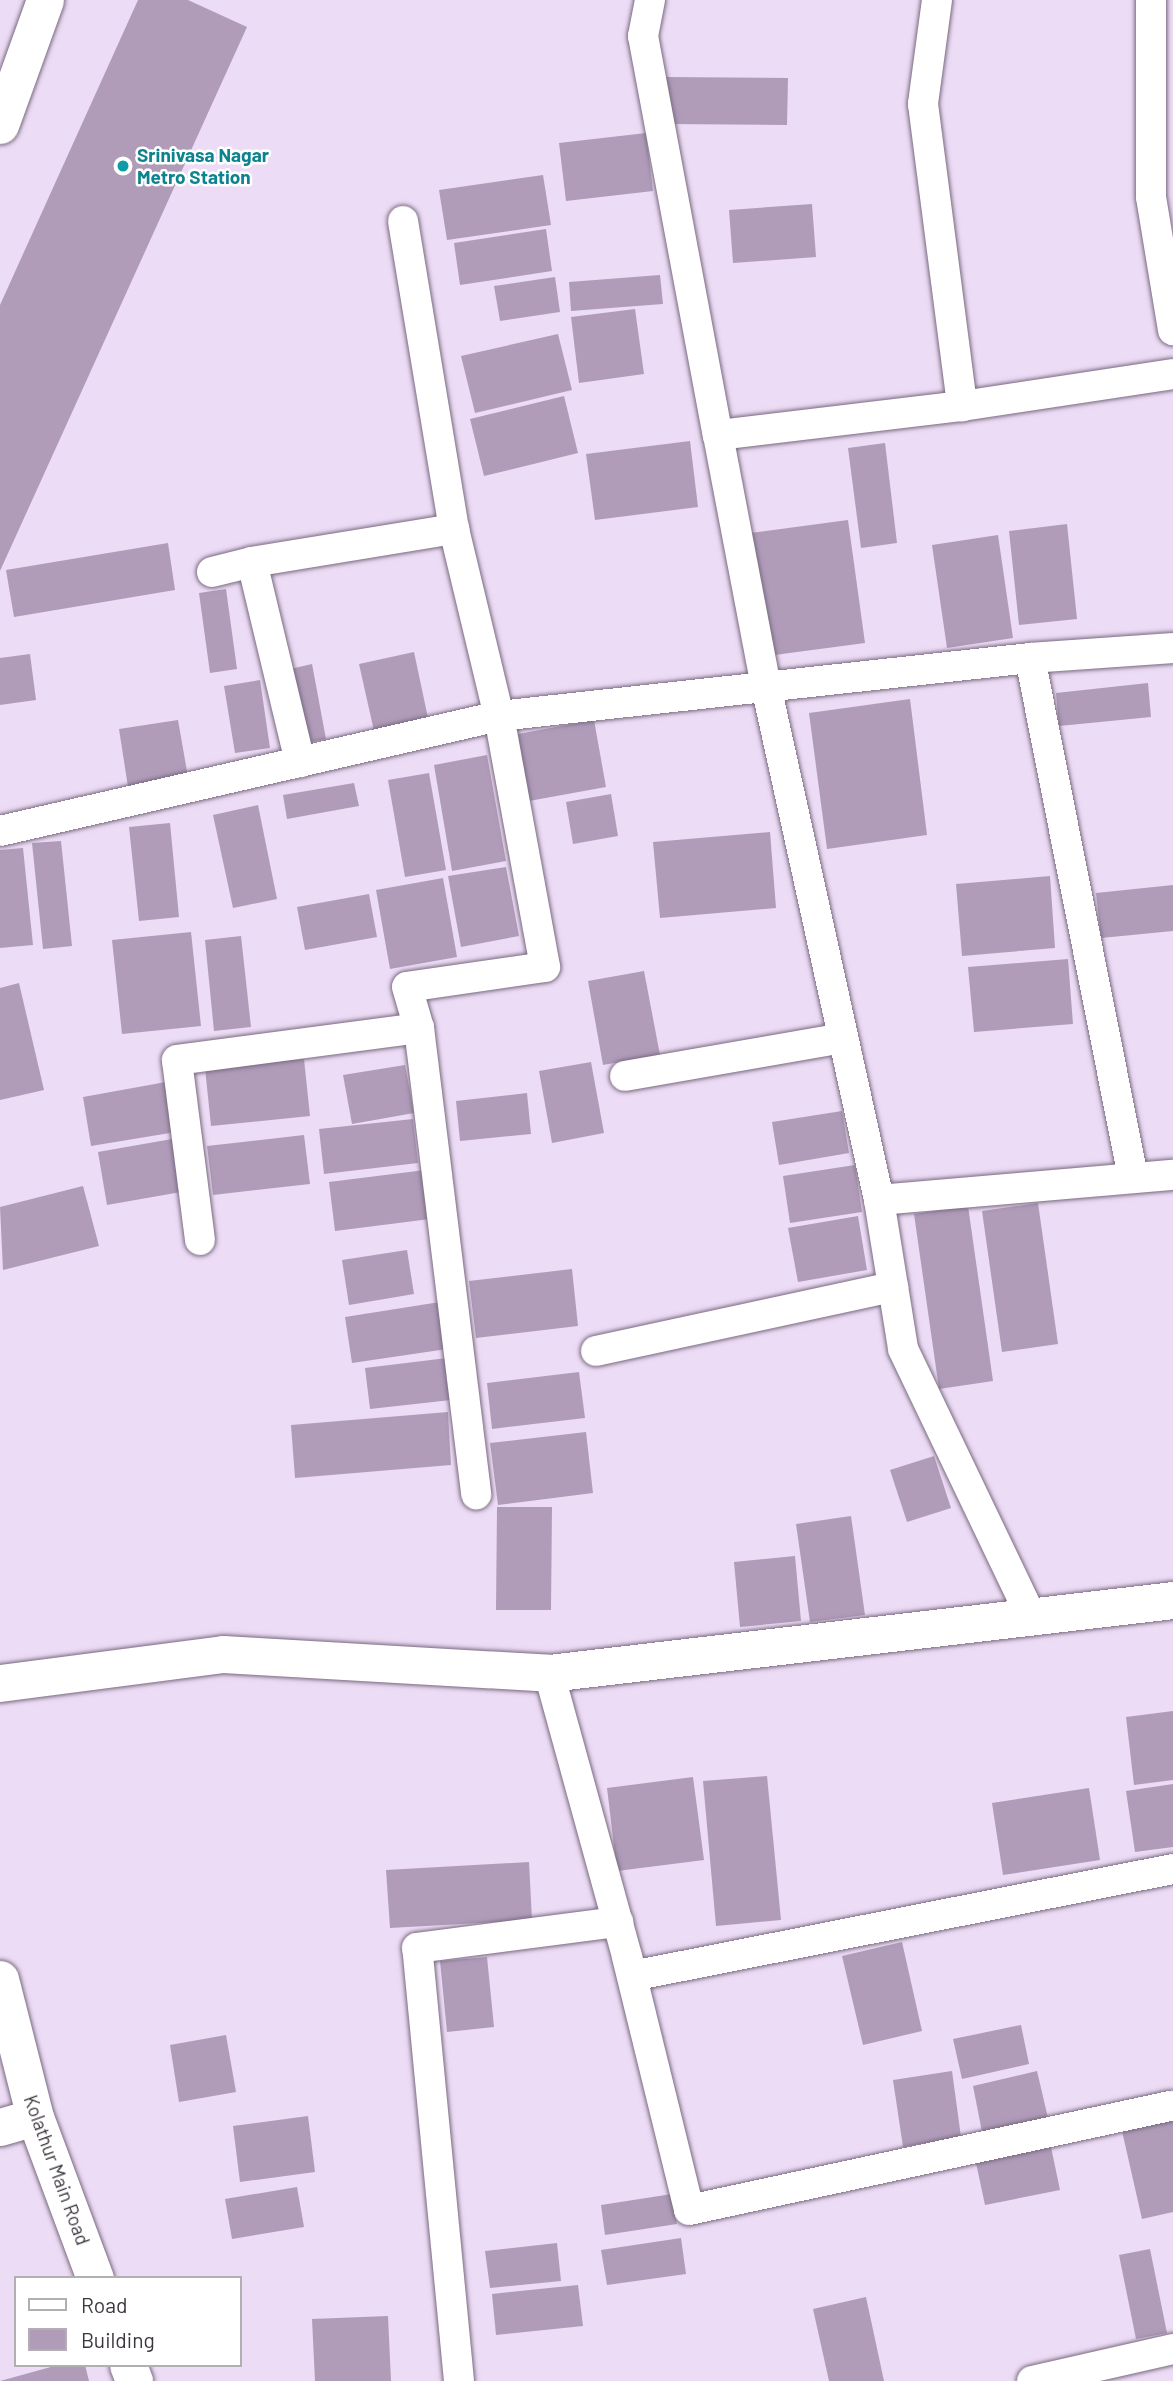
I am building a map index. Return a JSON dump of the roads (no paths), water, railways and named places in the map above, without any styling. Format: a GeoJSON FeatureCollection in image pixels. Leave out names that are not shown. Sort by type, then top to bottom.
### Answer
{"type":"FeatureCollection","features":[{"type":"Feature","properties":{"kind":"street"},"geometry":{"type":"LineString","coordinates":[[0,125],[11,58],[45,0]]}},
{"type":"Feature","properties":{"kind":"street"},"geometry":{"type":"LineString","coordinates":[[650,0],[643,36],[766,686],[879,1200],[903,1349],[1030,1614]]}},
{"type":"Feature","properties":{"kind":"street"},"geometry":{"type":"LineString","coordinates":[[937,0],[923,104],[962,406]]}},
{"type":"Feature","properties":{"kind":"street"},"geometry":{"type":"LineString","coordinates":[[1151,0],[1152,197],[1173,330]]}},
{"type":"Feature","properties":{"kind":"street"},"geometry":{"type":"LineString","coordinates":[[403,221],[454,529],[499,716],[545,968],[407,987],[419,1028],[476,1495]]}},
{"type":"Feature","properties":{"kind":"street"},"geometry":{"type":"LineString","coordinates":[[718,435],[962,406],[1173,373]]}},
{"type":"Feature","properties":{"kind":"street"},"geometry":{"type":"LineString","coordinates":[[212,572],[252,562],[454,529]]}},
{"type":"Feature","properties":{"kind":"street"},"geometry":{"type":"LineString","coordinates":[[252,562],[300,762]]}},
{"type":"Feature","properties":{"kind":"street"},"geometry":{"type":"LineString","coordinates":[[0,831],[499,716],[1030,658],[1173,648]]}},
{"type":"Feature","properties":{"kind":"street"},"geometry":{"type":"LineString","coordinates":[[1030,658],[1133,1177]]}},
{"type":"Feature","properties":{"kind":"street"},"geometry":{"type":"LineString","coordinates":[[200,1240],[177,1060],[419,1028]]}},
{"type":"Feature","properties":{"kind":"street"},"geometry":{"type":"LineString","coordinates":[[625,1076],[843,1038]]}},
{"type":"Feature","properties":{"kind":"street"},"geometry":{"type":"LineString","coordinates":[[879,1200],[1173,1175]]}},
{"type":"Feature","properties":{"kind":"street"},"geometry":{"type":"LineString","coordinates":[[596,1351],[893,1286]]}},
{"type":"Feature","properties":{"kind":"street"},"geometry":{"type":"LineString","coordinates":[[0,1683],[223,1654],[549,1673],[1030,1614],[1173,1600]]}},
{"type":"Feature","properties":{"kind":"street"},"geometry":{"type":"LineString","coordinates":[[549,1673],[618,1922],[689,2210],[1171,2106]]}},
{"type":"Feature","properties":{"kind":"street"},"geometry":{"type":"LineString","coordinates":[[632,1976],[1173,1869]]}},
{"type":"Feature","properties":{"kind":"street"},"geometry":{"type":"LineString","coordinates":[[459,2381],[417,1948],[618,1922]]}},
{"type":"Feature","properties":{"kind":"street","name":"Kolathur Main Road"},"geometry":{"type":"LineString","coordinates":[[0,1979],[35,2117],[94,2276]]}},
{"type":"Feature","properties":{"kind":"street"},"geometry":{"type":"LineString","coordinates":[[0,2127],[35,2117]]}},
{"type":"Feature","properties":{"kind":"street"},"geometry":{"type":"LineString","coordinates":[[1032,2381],[1173,2350]]}},
{"type":"Feature","properties":{"kind":"place","name":"Srinivasa Nagar Metro Station"},"geometry":{"type":"Point","coordinates":[123,166]}}]}
